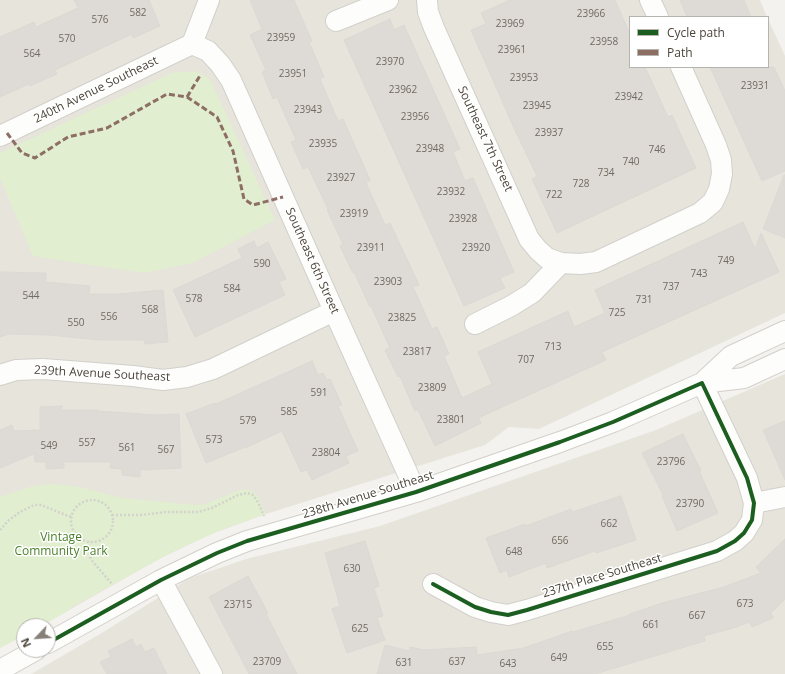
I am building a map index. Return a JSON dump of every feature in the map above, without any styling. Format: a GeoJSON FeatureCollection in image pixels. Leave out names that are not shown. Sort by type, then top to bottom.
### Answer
{"type":"FeatureCollection","features":[{"type":"Feature","properties":{"kind":"street"},"geometry":{"type":"LineString","coordinates":[[192,44],[209,0]]}},
{"type":"Feature","properties":{"kind":"street"},"geometry":{"type":"LineString","coordinates":[[336,20],[388,0]]}},
{"type":"Feature","properties":{"kind":"street","name":"Southeast 7th Street"},"geometry":{"type":"LineString","coordinates":[[427,0],[428,12],[434,28],[529,239],[547,258],[561,263]]}},
{"type":"Feature","properties":{"kind":"street"},"geometry":{"type":"LineString","coordinates":[[650,0],[658,16]]}},
{"type":"Feature","properties":{"kind":"street","name":"240th Avenue Southeast"},"geometry":{"type":"LineString","coordinates":[[0,136],[192,44]]}},
{"type":"Feature","properties":{"kind":"street","name":"Southeast 6th Street"},"geometry":{"type":"LineString","coordinates":[[192,44],[208,51],[220,64],[231,80],[416,492]]}},
{"type":"Feature","properties":{"kind":"street"},"geometry":{"type":"LineString","coordinates":[[475,324],[511,306],[532,293],[561,263],[580,264],[596,262],[700,213],[713,202],[719,189],[722,174],[721,160],[716,145],[681,68]]}},
{"type":"Feature","properties":{"kind":"street","name":"239th Avenue Southeast"},"geometry":{"type":"LineString","coordinates":[[0,375],[16,370],[42,369],[133,376],[163,380],[187,377],[213,369],[334,311]]}},
{"type":"Feature","properties":{"kind":"street","name":"238th Avenue Southeast"},"geometry":{"type":"LineString","coordinates":[[702,383],[731,356],[785,331]]}},
{"type":"Feature","properties":{"kind":"street","name":"238th Avenue Southeast"},"geometry":{"type":"LineString","coordinates":[[56,639],[162,580],[217,553],[247,541],[416,492],[613,422],[702,383],[744,378],[785,359]]}},
{"type":"Feature","properties":{"kind":"street"},"geometry":{"type":"LineString","coordinates":[[702,383],[748,478],[754,503],[785,497]]}},
{"type":"Feature","properties":{"kind":"street","name":"237th Place Southeast"},"geometry":{"type":"LineString","coordinates":[[433,584],[475,607],[491,612],[508,615],[528,610],[717,551],[735,542],[744,533],[752,520],[754,503]]}},
{"type":"Feature","properties":{"kind":"street"},"geometry":{"type":"LineString","coordinates":[[162,580],[212,674]]}},
{"type":"Feature","properties":{"kind":"street"},"geometry":{"type":"LineString","coordinates":[[0,670],[22,658]]}},
{"type":"Feature","properties":{"kind":"path"},"geometry":{"type":"LineString","coordinates":[[112,515],[198,512],[212,508],[238,495],[246,493],[253,495],[258,502],[270,534]]}},
{"type":"Feature","properties":{"kind":"path"},"geometry":{"type":"LineString","coordinates":[[90,500],[102,503],[108,507],[112,515],[113,526],[110,532],[105,538],[98,541],[88,542],[78,537],[71,524],[71,517],[78,505],[90,500]]}},
{"type":"Feature","properties":{"kind":"path"},"geometry":{"type":"LineString","coordinates":[[0,530],[9,520],[20,512],[34,505],[42,505],[71,517]]}},
{"type":"Feature","properties":{"kind":"path"},"geometry":{"type":"LineString","coordinates":[[88,542],[90,557],[111,584],[122,602]]}},
{"type":"Feature","properties":{"kind":"shaded area"},"geometry":{"type":"Polygon","coordinates":[[[0,0],[760,0],[767,16],[629,16],[629,68],[769,68],[769,21],[785,56],[785,313],[539,429],[509,427],[485,445],[266,514],[209,535],[159,559],[55,618],[16,618],[16,639],[0,648],[0,0]]]}},
{"type":"Feature","properties":{"kind":"shaded area"},"geometry":{"type":"Polygon","coordinates":[[[785,374],[785,674],[31,674],[100,634],[190,578],[246,559],[380,526],[656,430],[785,374]]]}},
{"type":"Feature","properties":{"kind":"green space"},"geometry":{"type":"Polygon","coordinates":[[[195,71],[210,79],[275,220],[192,263],[144,273],[33,256],[0,178],[0,153],[172,73],[195,71]]]}},
{"type":"Feature","properties":{"kind":"green space","name":"Vintage Community Park"},"geometry":{"type":"Polygon","coordinates":[[[50,484],[75,486],[122,498],[197,505],[205,504],[241,490],[249,490],[254,492],[258,497],[266,514],[226,528],[176,550],[70,608],[70,610],[56,618],[16,618],[16,639],[0,648],[0,497],[33,486],[50,484]]]}},
{"type":"Feature","properties":{"kind":"building"},"geometry":{"type":"Polygon","coordinates":[[[74,0],[149,0],[160,26],[133,38],[132,34],[55,70],[57,74],[30,86],[29,84],[0,97],[0,37],[34,22],[36,27],[78,8],[74,0]]]}},
{"type":"Feature","properties":{"kind":"building"},"geometry":{"type":"Polygon","coordinates":[[[250,0],[294,0],[312,41],[309,42],[324,77],[320,79],[338,121],[343,119],[370,180],[366,183],[385,225],[390,223],[419,285],[413,287],[432,329],[437,327],[449,354],[444,356],[462,398],[492,384],[478,352],[568,311],[574,327],[605,313],[595,290],[743,222],[755,249],[761,233],[779,272],[602,352],[606,360],[478,418],[481,423],[435,446],[418,410],[415,411],[400,376],[398,377],[385,350],[390,348],[371,306],[370,307],[340,246],[343,244],[327,210],[328,209],[308,167],[303,169],[291,142],[296,140],[277,97],[273,99],[262,72],[266,70],[250,35],[262,29],[250,0]]]}},
{"type":"Feature","properties":{"kind":"building"},"geometry":{"type":"Polygon","coordinates":[[[510,0],[615,0],[629,32],[629,68],[645,68],[668,117],[672,115],[696,168],[557,233],[532,179],[537,176],[513,126],[471,30],[486,24],[481,13],[510,0]]]}},
{"type":"Feature","properties":{"kind":"building"},"geometry":{"type":"Polygon","coordinates":[[[680,0],[744,0],[751,16],[687,16],[680,0]]]}},
{"type":"Feature","properties":{"kind":"building"},"geometry":{"type":"Polygon","coordinates":[[[390,19],[394,30],[404,25],[460,149],[453,152],[465,181],[473,178],[514,272],[500,278],[505,288],[464,306],[344,40],[390,19]]]}},
{"type":"Feature","properties":{"kind":"building"},"geometry":{"type":"Polygon","coordinates":[[[774,67],[785,91],[785,171],[762,181],[710,68],[774,67]]]}},
{"type":"Feature","properties":{"kind":"building"},"geometry":{"type":"Polygon","coordinates":[[[785,175],[785,238],[763,229],[785,175]]]}},
{"type":"Feature","properties":{"kind":"building"},"geometry":{"type":"Polygon","coordinates":[[[254,241],[257,248],[268,242],[286,279],[279,282],[285,295],[195,337],[173,290],[242,258],[238,249],[254,241]]]}},
{"type":"Feature","properties":{"kind":"building"},"geometry":{"type":"Polygon","coordinates":[[[0,272],[46,273],[46,282],[90,286],[89,294],[119,294],[163,290],[168,342],[145,344],[144,340],[100,340],[49,335],[9,334],[0,337],[0,272]]]}},
{"type":"Feature","properties":{"kind":"building"},"geometry":{"type":"Polygon","coordinates":[[[312,361],[318,375],[323,373],[327,380],[330,379],[342,405],[338,406],[358,451],[346,456],[349,463],[312,480],[307,470],[301,472],[282,431],[245,448],[206,463],[186,414],[215,403],[216,404],[312,361]]]}},
{"type":"Feature","properties":{"kind":"building"},"geometry":{"type":"Polygon","coordinates":[[[62,406],[62,410],[98,410],[156,415],[179,414],[181,468],[140,470],[140,477],[122,475],[122,469],[110,468],[111,462],[64,462],[64,468],[46,469],[46,462],[35,462],[34,454],[0,468],[0,430],[12,425],[14,431],[40,430],[40,407],[62,406]]]}},
{"type":"Feature","properties":{"kind":"building"},"geometry":{"type":"Polygon","coordinates":[[[785,421],[785,480],[763,430],[785,421]]]}},
{"type":"Feature","properties":{"kind":"building"},"geometry":{"type":"Polygon","coordinates":[[[683,434],[701,471],[699,471],[718,513],[677,531],[662,496],[663,495],[642,453],[683,434]]]}},
{"type":"Feature","properties":{"kind":"building"},"geometry":{"type":"Polygon","coordinates":[[[621,496],[636,540],[596,553],[595,551],[547,568],[546,563],[509,577],[507,570],[500,573],[486,538],[525,524],[526,526],[571,509],[572,512],[621,496]]]}},
{"type":"Feature","properties":{"kind":"building"},"geometry":{"type":"Polygon","coordinates":[[[785,539],[785,599],[771,613],[773,618],[752,627],[750,622],[704,636],[705,641],[595,674],[377,674],[385,645],[409,651],[410,647],[424,650],[476,647],[477,655],[524,648],[572,631],[573,632],[630,615],[662,603],[724,587],[761,573],[756,567],[785,539]]]}},
{"type":"Feature","properties":{"kind":"building"},"geometry":{"type":"Polygon","coordinates":[[[365,541],[379,586],[374,588],[383,616],[377,618],[385,640],[347,653],[332,609],[340,606],[325,553],[365,541]]]}},
{"type":"Feature","properties":{"kind":"building"},"geometry":{"type":"Polygon","coordinates":[[[248,576],[268,613],[266,614],[297,674],[249,674],[209,597],[248,576]]]}},
{"type":"Feature","properties":{"kind":"building"},"geometry":{"type":"Polygon","coordinates":[[[132,639],[136,647],[141,644],[145,652],[154,648],[167,674],[107,674],[100,662],[111,657],[108,651],[132,639]]]}},
{"type":"Feature","properties":{"kind":"marked path"},"geometry":{"type":"LineString","coordinates":[[187,97],[201,74]]}},
{"type":"Feature","properties":{"kind":"marked path"},"geometry":{"type":"LineString","coordinates":[[7,133],[22,153],[35,158],[68,137],[107,128],[167,94],[187,97],[217,117],[233,151],[244,199],[253,205],[283,197]]}},
{"type":"Feature","properties":{"kind":"cycle path"},"geometry":{"type":"LineString","coordinates":[[56,639],[161,580],[217,553],[247,541],[416,492],[560,442],[613,422],[702,383],[747,478],[754,503],[752,520],[744,533],[735,541],[717,551],[508,615],[475,607],[433,584]]}}]}
